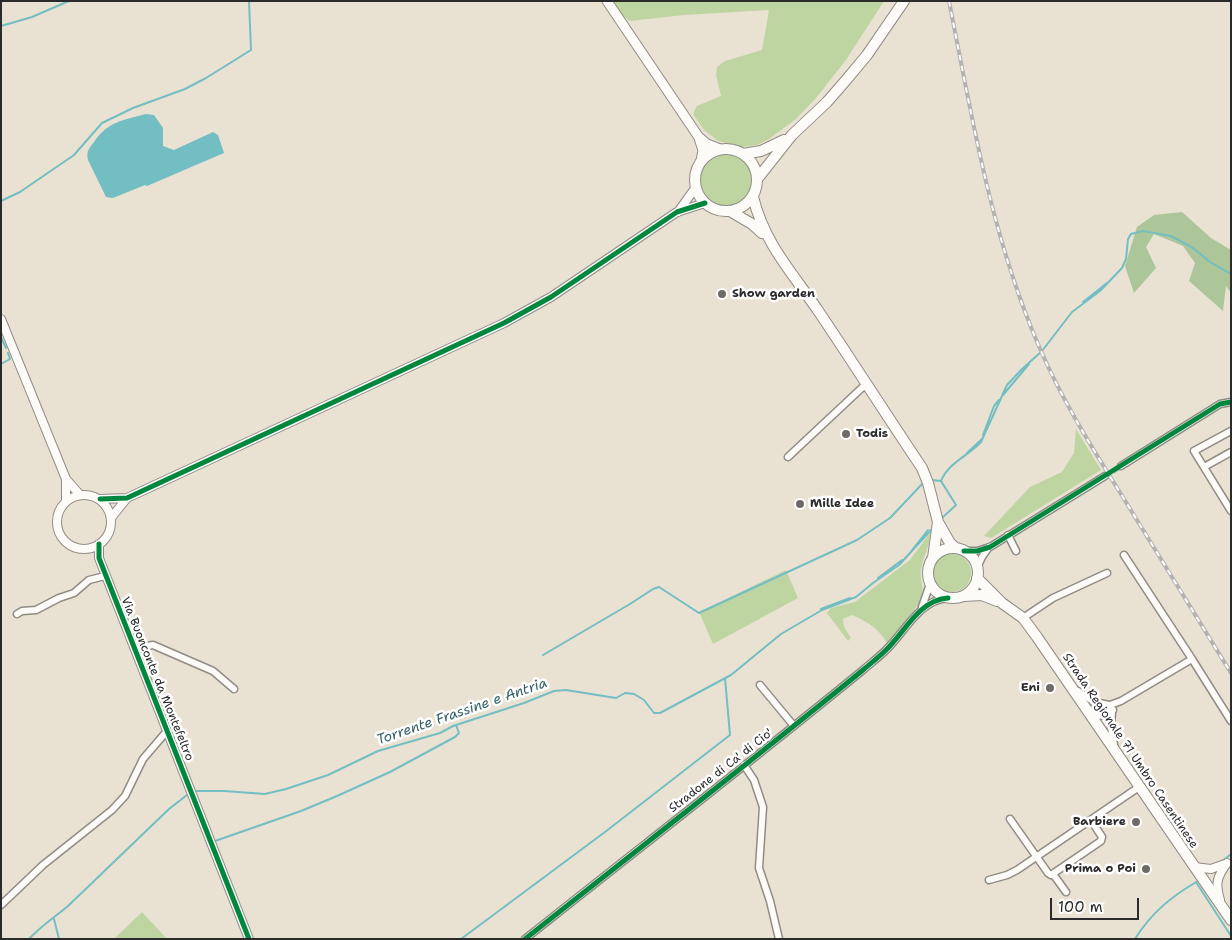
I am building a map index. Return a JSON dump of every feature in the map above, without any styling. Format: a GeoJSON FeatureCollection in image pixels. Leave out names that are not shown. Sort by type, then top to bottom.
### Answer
{"type":"FeatureCollection","features":[{"type":"Feature","properties":{"kind":"main road"},"geometry":{"type":"LineString","coordinates":[[607,1],[698,136],[703,150],[701,161],[695,174],[698,193],[705,203],[716,210],[730,211],[744,206],[753,197],[757,187],[758,178],[753,164],[744,154],[707,144],[698,136]]}},
{"type":"Feature","properties":{"kind":"main road"},"geometry":{"type":"LineString","coordinates":[[758,178],[792,136],[827,102],[867,55],[904,1]]}},
{"type":"Feature","properties":{"kind":"main road"},"geometry":{"type":"LineString","coordinates":[[744,154],[765,149],[792,136]]}},
{"type":"Feature","properties":{"kind":"main road"},"geometry":{"type":"LineString","coordinates":[[701,161],[710,153],[720,149]]}},
{"type":"Feature","properties":{"kind":"main road"},"geometry":{"type":"LineString","coordinates":[[753,197],[759,221],[768,238],[922,468],[938,522],[950,543],[970,555],[977,573],[975,585],[964,596],[948,598],[934,591],[930,584],[927,571],[933,558],[938,522]]}},
{"type":"Feature","properties":{"kind":"main road"},"geometry":{"type":"LineString","coordinates":[[730,211],[752,224],[768,238]]}},
{"type":"Feature","properties":{"kind":"main road"},"geometry":{"type":"LineString","coordinates":[[933,558],[939,552],[947,549],[960,550]]}},
{"type":"Feature","properties":{"kind":"main road","name":"Strada Regionale 71 Umbro Casentinese"},"geometry":{"type":"LineString","coordinates":[[977,573],[1002,603]]}},
{"type":"Feature","properties":{"kind":"main road","name":"Strada Regionale 71 Umbro Casentinese"},"geometry":{"type":"LineString","coordinates":[[964,596],[982,595],[1002,603],[1023,618],[1231,920]]}},
{"type":"Feature","properties":{"kind":"street"},"geometry":{"type":"LineString","coordinates":[[677,212],[696,187]]}},
{"type":"Feature","properties":{"kind":"street"},"geometry":{"type":"LineString","coordinates":[[100,499],[127,498],[504,323],[551,298],[677,212],[705,203]]}},
{"type":"Feature","properties":{"kind":"street"},"geometry":{"type":"LineString","coordinates":[[1,319],[66,479],[80,494]]}},
{"type":"Feature","properties":{"kind":"street"},"geometry":{"type":"LineString","coordinates":[[788,457],[866,384]]}},
{"type":"Feature","properties":{"kind":"street"},"geometry":{"type":"LineString","coordinates":[[1121,466],[1220,404],[1231,402]]}},
{"type":"Feature","properties":{"kind":"street"},"geometry":{"type":"LineString","coordinates":[[1231,430],[1194,451],[1231,511]]}},
{"type":"Feature","properties":{"kind":"street"},"geometry":{"type":"LineString","coordinates":[[1204,467],[1231,452]]}},
{"type":"Feature","properties":{"kind":"street"},"geometry":{"type":"LineString","coordinates":[[960,550],[977,551],[990,546],[1105,476]]}},
{"type":"Feature","properties":{"kind":"street"},"geometry":{"type":"LineString","coordinates":[[66,479],[66,500]]}},
{"type":"Feature","properties":{"kind":"street"},"geometry":{"type":"LineString","coordinates":[[80,494],[92,495],[100,499],[108,509],[111,518],[111,528],[107,536],[98,544],[88,548],[75,548],[60,536],[56,526],[56,517],[60,508],[66,500],[80,494]]}},
{"type":"Feature","properties":{"kind":"street"},"geometry":{"type":"LineString","coordinates":[[111,518],[127,498]]}},
{"type":"Feature","properties":{"kind":"street"},"geometry":{"type":"LineString","coordinates":[[1008,535],[1016,551]]}},
{"type":"Feature","properties":{"kind":"street"},"geometry":{"type":"LineString","coordinates":[[98,544],[99,558]]}},
{"type":"Feature","properties":{"kind":"street"},"geometry":{"type":"LineString","coordinates":[[977,573],[982,557],[990,546]]}},
{"type":"Feature","properties":{"kind":"street"},"geometry":{"type":"LineString","coordinates":[[88,548],[99,558]]}},
{"type":"Feature","properties":{"kind":"street"},"geometry":{"type":"LineString","coordinates":[[1124,555],[1231,720]]}},
{"type":"Feature","properties":{"kind":"street","name":"Via Buonconte da Montefeltro"},"geometry":{"type":"LineString","coordinates":[[99,558],[249,939]]}},
{"type":"Feature","properties":{"kind":"street"},"geometry":{"type":"LineString","coordinates":[[1023,618],[1053,598],[1108,573]]}},
{"type":"Feature","properties":{"kind":"street"},"geometry":{"type":"LineString","coordinates":[[17,614],[22,611],[36,610],[74,593],[89,580],[106,576]]}},
{"type":"Feature","properties":{"kind":"street"},"geometry":{"type":"LineString","coordinates":[[921,610],[930,584]]}},
{"type":"Feature","properties":{"kind":"street"},"geometry":{"type":"LineString","coordinates":[[921,610],[938,599],[948,598]]}},
{"type":"Feature","properties":{"kind":"street","name":"Stradone di Ca' di Cio'"},"geometry":{"type":"LineString","coordinates":[[525,939],[744,765],[870,668],[921,610]]}},
{"type":"Feature","properties":{"kind":"street"},"geometry":{"type":"LineString","coordinates":[[134,648],[153,645],[213,671],[234,689]]}},
{"type":"Feature","properties":{"kind":"street"},"geometry":{"type":"LineString","coordinates":[[1092,717],[1102,708],[1111,708],[1192,659]]}},
{"type":"Feature","properties":{"kind":"street"},"geometry":{"type":"LineString","coordinates":[[1069,683],[1090,700],[1111,708]]}},
{"type":"Feature","properties":{"kind":"street"},"geometry":{"type":"LineString","coordinates":[[760,685],[794,726]]}},
{"type":"Feature","properties":{"kind":"street"},"geometry":{"type":"LineString","coordinates":[[1111,708],[1111,732],[1115,751]]}},
{"type":"Feature","properties":{"kind":"street"},"geometry":{"type":"LineString","coordinates":[[1,904],[43,865],[98,822],[125,796],[143,759],[167,731]]}},
{"type":"Feature","properties":{"kind":"street"},"geometry":{"type":"LineString","coordinates":[[744,765],[754,780],[763,807],[759,868],[770,901],[779,939]]}},
{"type":"Feature","properties":{"kind":"street"},"geometry":{"type":"LineString","coordinates":[[990,880],[1012,873],[1139,787]]}},
{"type":"Feature","properties":{"kind":"street"},"geometry":{"type":"LineString","coordinates":[[1010,819],[1048,873],[1053,874],[1066,892]]}},
{"type":"Feature","properties":{"kind":"street"},"geometry":{"type":"LineString","coordinates":[[1053,874],[1101,841],[1102,836],[1091,820]]}},
{"type":"Feature","properties":{"kind":"street"},"geometry":{"type":"LineString","coordinates":[[1194,867],[1211,870],[1229,861]]}},
{"type":"Feature","properties":{"kind":"street"},"geometry":{"type":"LineString","coordinates":[[1204,881],[1218,875],[1229,861]]}},
{"type":"Feature","properties":{"kind":"street"},"geometry":{"type":"LineString","coordinates":[[1218,875],[1217,888],[1221,904]]}},
{"type":"Feature","properties":{"kind":"green space"},"geometry":{"type":"Polygon","coordinates":[[[613,1],[884,1],[846,60],[816,98],[796,119],[769,139],[757,145],[743,147],[718,141],[704,130],[693,114],[697,106],[721,96],[716,75],[717,67],[725,61],[762,50],[769,10],[684,15],[630,21],[623,16],[613,1]]]}},
{"type":"Feature","properties":{"kind":"green space"},"geometry":{"type":"Polygon","coordinates":[[[726,153],[736,155],[745,161],[751,170],[753,180],[751,190],[745,199],[736,205],[726,207],[716,205],[707,199],[701,190],[699,180],[701,170],[707,161],[716,155],[726,153]]]}},
{"type":"Feature","properties":{"kind":"green space"},"geometry":{"type":"Polygon","coordinates":[[[1182,212],[1211,238],[1231,250],[1231,293],[1226,286],[1223,311],[1189,281],[1195,263],[1183,246],[1154,234],[1146,247],[1156,268],[1134,293],[1125,266],[1137,227],[1154,215],[1182,212]]]}},
{"type":"Feature","properties":{"kind":"green space"},"geometry":{"type":"Polygon","coordinates":[[[1076,429],[1101,470],[991,538],[984,536],[1030,487],[1062,472],[1074,453],[1076,429]]]}},
{"type":"Feature","properties":{"kind":"green space"},"geometry":{"type":"Polygon","coordinates":[[[930,533],[921,569],[923,590],[919,604],[887,643],[876,629],[863,620],[852,615],[843,619],[844,627],[851,638],[848,641],[827,613],[831,608],[855,602],[910,560],[930,533]]]}},
{"type":"Feature","properties":{"kind":"green space"},"geometry":{"type":"Polygon","coordinates":[[[952,554],[965,560],[971,573],[965,586],[952,592],[939,586],[933,573],[939,560],[952,554]]]}},
{"type":"Feature","properties":{"kind":"green space"},"geometry":{"type":"Polygon","coordinates":[[[786,570],[798,598],[713,644],[699,612],[786,570]]]}},
{"type":"Feature","properties":{"kind":"green space"},"geometry":{"type":"Polygon","coordinates":[[[142,912],[167,939],[114,939],[142,912]]]}},
{"type":"Feature","properties":{"kind":"water"},"geometry":{"type":"Polygon","coordinates":[[[146,114],[154,115],[163,128],[163,146],[174,150],[213,132],[218,135],[224,153],[147,186],[145,185],[113,198],[106,197],[88,160],[88,150],[99,135],[111,125],[146,114]]]}},
{"type":"Feature","properties":{"kind":"waterway"},"geometry":{"type":"LineString","coordinates":[[1,26],[32,17],[69,1]]}},
{"type":"Feature","properties":{"kind":"waterway"},"geometry":{"type":"LineString","coordinates":[[1,201],[20,192],[74,155],[102,123],[133,108],[185,89],[251,50],[249,1]]}},
{"type":"Feature","properties":{"kind":"waterway","name":"Torrente Frassine e Antria"},"geometry":{"type":"LineString","coordinates":[[941,481],[953,464],[981,442],[1007,385],[1042,351],[1072,312],[1100,291],[1122,268],[1126,259],[1128,239],[1131,234],[1143,231],[1171,236],[1193,248],[1210,262],[1231,274]]}},
{"type":"Feature","properties":{"kind":"waterway","name":"Torrente Frassine e Antria"},"geometry":{"type":"LineString","coordinates":[[1083,302],[1107,283]]}},
{"type":"Feature","properties":{"kind":"waterway"},"geometry":{"type":"LineString","coordinates":[[1,337],[6,348]]}},
{"type":"Feature","properties":{"kind":"waterway"},"geometry":{"type":"LineString","coordinates":[[1,364],[10,359],[8,353]]}},
{"type":"Feature","properties":{"kind":"waterway","name":"Torrente Frassine e Antria"},"geometry":{"type":"LineString","coordinates":[[1003,395],[1029,364]]}},
{"type":"Feature","properties":{"kind":"waterway","name":"Torrente Frassine e Antria"},"geometry":{"type":"LineString","coordinates":[[983,435],[994,406],[999,400]]}},
{"type":"Feature","properties":{"kind":"waterway","name":"Torrente Frassine e Antria"},"geometry":{"type":"LineString","coordinates":[[967,453],[982,439]]}},
{"type":"Feature","properties":{"kind":"waterway"},"geometry":{"type":"LineString","coordinates":[[931,480],[941,481]]}},
{"type":"Feature","properties":{"kind":"waterway","name":"Torrente Frassine e Antria"},"geometry":{"type":"LineString","coordinates":[[941,481],[956,505],[942,518]]}},
{"type":"Feature","properties":{"kind":"waterway"},"geometry":{"type":"LineString","coordinates":[[543,655],[659,587],[699,613],[857,540],[890,518],[924,482]]}},
{"type":"Feature","properties":{"kind":"waterway","name":"Torrente Frassine e Antria"},"geometry":{"type":"LineString","coordinates":[[195,791],[265,794],[286,789],[328,775],[378,751],[440,733],[453,726],[524,703],[554,691],[566,690],[616,698],[625,693],[634,694],[644,700],[654,713],[660,713],[731,675],[781,634],[822,610],[856,597],[899,565],[932,529]]}},
{"type":"Feature","properties":{"kind":"waterway","name":"Torrente Frassine e Antria"},"geometry":{"type":"LineString","coordinates":[[912,550],[928,530]]}},
{"type":"Feature","properties":{"kind":"waterway","name":"Torrente Frassine e Antria"},"geometry":{"type":"LineString","coordinates":[[878,578],[902,560]]}},
{"type":"Feature","properties":{"kind":"waterway","name":"Torrente Frassine e Antria"},"geometry":{"type":"LineString","coordinates":[[821,609],[850,598]]}},
{"type":"Feature","properties":{"kind":"waterway"},"geometry":{"type":"LineString","coordinates":[[461,939],[605,832],[730,735],[725,678]]}},
{"type":"Feature","properties":{"kind":"waterway"},"geometry":{"type":"LineString","coordinates":[[215,841],[301,811],[390,772],[455,737],[459,733],[456,725]]}},
{"type":"Feature","properties":{"kind":"waterway","name":"Torrente Frassine e Antria"},"geometry":{"type":"LineString","coordinates":[[29,939],[68,906],[169,809],[187,795]]}},
{"type":"Feature","properties":{"kind":"waterway"},"geometry":{"type":"LineString","coordinates":[[1221,862],[1231,854]]}},
{"type":"Feature","properties":{"kind":"waterway"},"geometry":{"type":"LineString","coordinates":[[1135,939],[1155,913],[1179,893],[1198,881]]}},
{"type":"Feature","properties":{"kind":"waterway"},"geometry":{"type":"LineString","coordinates":[[1196,882],[1231,936]]}},
{"type":"Feature","properties":{"kind":"waterway"},"geometry":{"type":"LineString","coordinates":[[54,919],[59,939]]}},
{"type":"Feature","properties":{"kind":"tunnel"},"geometry":{"type":"LineString","coordinates":[[1105,476],[1121,466]]}},
{"type":"Feature","properties":{"kind":"railway"},"geometry":{"type":"LineString","coordinates":[[949,1],[984,175],[995,218],[1022,303],[1038,344],[1078,423],[1231,673]]}},
{"type":"Feature","properties":{"kind":"cycle path"},"geometry":{"type":"LineString","coordinates":[[100,499],[127,498],[504,323],[551,297],[677,212],[705,203]]}},
{"type":"Feature","properties":{"kind":"cycle path"},"geometry":{"type":"LineString","coordinates":[[964,551],[977,551],[990,547],[1220,404],[1231,402]]}},
{"type":"Feature","properties":{"kind":"cycle path"},"geometry":{"type":"LineString","coordinates":[[99,544],[99,558],[249,939]]}},
{"type":"Feature","properties":{"kind":"cycle path"},"geometry":{"type":"LineString","coordinates":[[525,939],[863,670],[886,650],[913,618],[929,604],[948,598]]}},
{"type":"Feature","properties":{"kind":"place","name":"Show garden"},"geometry":{"type":"Point","coordinates":[722,294]}},
{"type":"Feature","properties":{"kind":"place","name":"Todis"},"geometry":{"type":"Point","coordinates":[846,434]}},
{"type":"Feature","properties":{"kind":"place","name":"Mille Idee"},"geometry":{"type":"Point","coordinates":[800,504]}},
{"type":"Feature","properties":{"kind":"place","name":"Eni"},"geometry":{"type":"Point","coordinates":[1050,688]}},
{"type":"Feature","properties":{"kind":"place","name":"Barbiere"},"geometry":{"type":"Point","coordinates":[1136,822]}},
{"type":"Feature","properties":{"kind":"place","name":"Prima o Poi"},"geometry":{"type":"Point","coordinates":[1146,869]}}]}
